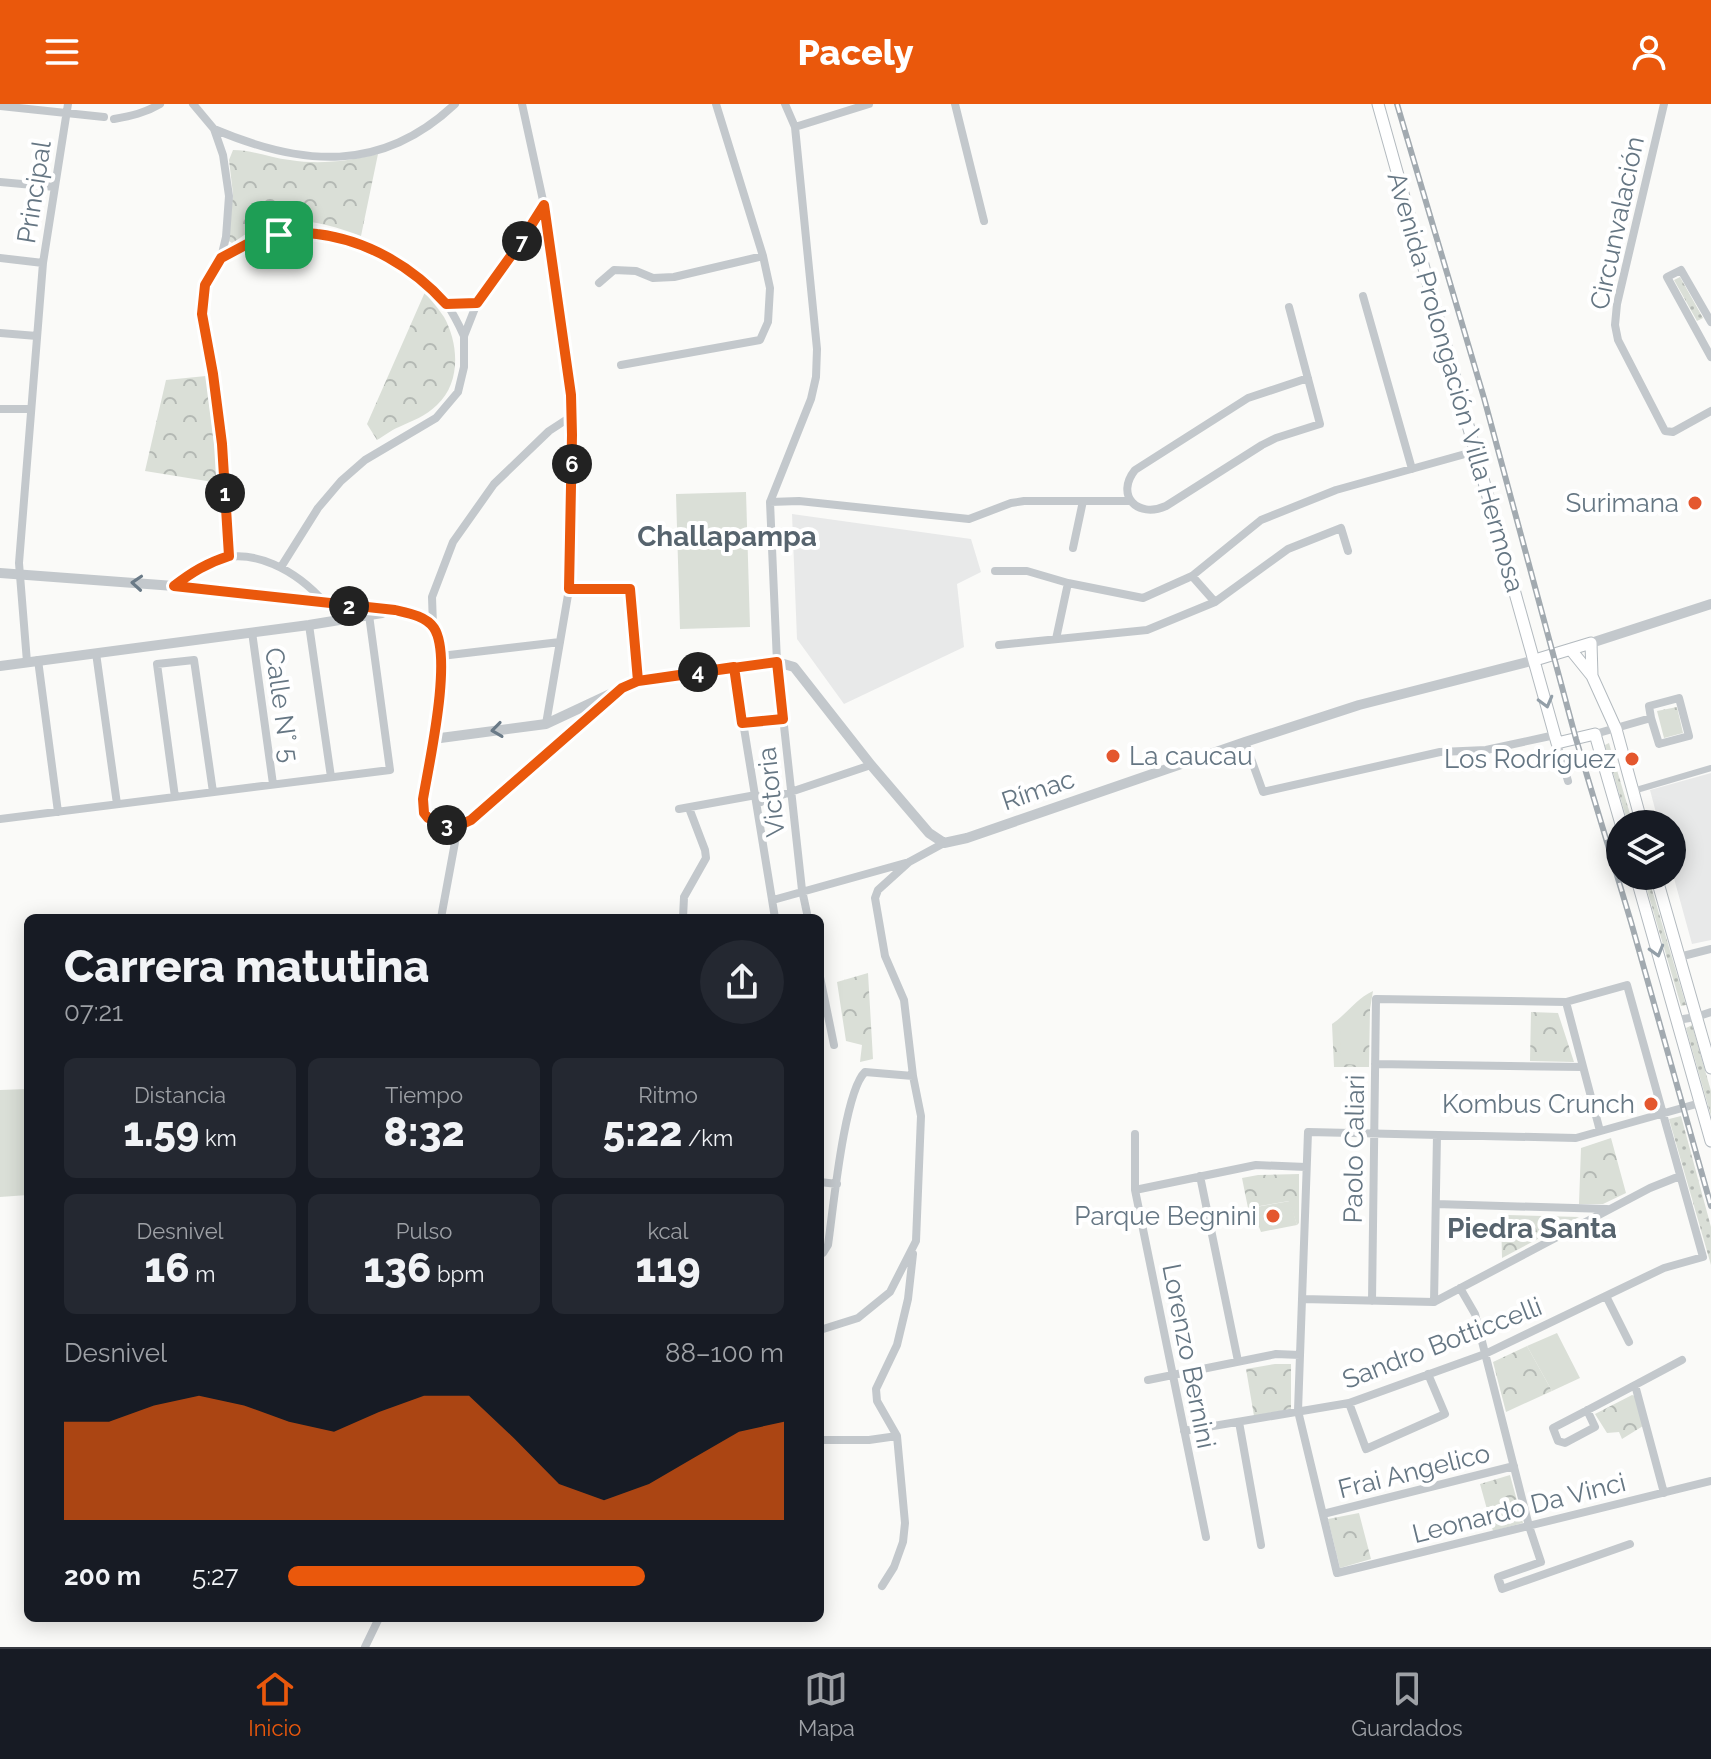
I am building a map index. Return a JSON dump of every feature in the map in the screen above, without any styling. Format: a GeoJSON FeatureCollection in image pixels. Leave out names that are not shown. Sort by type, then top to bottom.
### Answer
{"type":"FeatureCollection","features":[{"type":"Feature","properties":{"kind":"main road","name":"Avenida Prolongación Villa Hermosa"},"geometry":{"type":"LineString","coordinates":[[1378,104],[1556,739]]}},
{"type":"Feature","properties":{"kind":"main road"},"geometry":{"type":"LineString","coordinates":[[1535,660],[1591,643],[1592,676]]}},
{"type":"Feature","properties":{"kind":"main road"},"geometry":{"type":"LineString","coordinates":[[1571,650],[1592,676],[1616,729],[1638,810]]}},
{"type":"Feature","properties":{"kind":"main road"},"geometry":{"type":"LineString","coordinates":[[1556,739],[1595,734],[1617,810]]}},
{"type":"Feature","properties":{"kind":"main road"},"geometry":{"type":"LineString","coordinates":[[1640,890],[1711,1141]]}},
{"type":"Feature","properties":{"kind":"main road"},"geometry":{"type":"LineString","coordinates":[[1660,890],[1711,1068]]}},
{"type":"Feature","properties":{"kind":"street"},"geometry":{"type":"LineString","coordinates":[[0,106],[67,108],[109,118],[133,116],[160,104]]}},
{"type":"Feature","properties":{"kind":"street"},"geometry":{"type":"LineString","coordinates":[[193,104],[214,129],[227,175],[229,206],[226,237],[221,258],[205,285],[202,314],[222,444],[229,556]]}},
{"type":"Feature","properties":{"kind":"street"},"geometry":{"type":"LineString","coordinates":[[214,129],[262,148],[309,157],[334,158],[358,155],[404,140],[455,104]]}},
{"type":"Feature","properties":{"kind":"street"},"geometry":{"type":"LineString","coordinates":[[522,104],[544,205],[572,416],[569,589],[546,724]]}},
{"type":"Feature","properties":{"kind":"street"},"geometry":{"type":"LineString","coordinates":[[621,365],[760,340],[768,322],[770,288],[763,256],[716,104]]}},
{"type":"Feature","properties":{"kind":"street"},"geometry":{"type":"LineString","coordinates":[[785,104],[795,127],[817,349],[816,377],[811,399],[770,502],[799,501],[969,519],[1024,501],[1131,501]]}},
{"type":"Feature","properties":{"kind":"street"},"geometry":{"type":"LineString","coordinates":[[795,127],[869,104]]}},
{"type":"Feature","properties":{"kind":"street"},"geometry":{"type":"LineString","coordinates":[[955,104],[984,221]]}},
{"type":"Feature","properties":{"kind":"street","name":"Circunvalación"},"geometry":{"type":"LineString","coordinates":[[1664,104],[1617,304],[1615,325],[1618,340],[1665,431],[1673,432],[1711,411]]}},
{"type":"Feature","properties":{"kind":"street","name":"Principal"},"geometry":{"type":"LineString","coordinates":[[58,812],[18,574],[43,263],[67,108]]}},
{"type":"Feature","properties":{"kind":"street"},"geometry":{"type":"LineString","coordinates":[[223,155],[239,140]]}},
{"type":"Feature","properties":{"kind":"street"},"geometry":{"type":"LineString","coordinates":[[0,182],[55,187]]}},
{"type":"Feature","properties":{"kind":"street"},"geometry":{"type":"LineString","coordinates":[[281,567],[318,508],[341,481],[365,460],[436,418],[458,392],[464,367],[464,336],[477,303],[544,205]]}},
{"type":"Feature","properties":{"kind":"street"},"geometry":{"type":"LineString","coordinates":[[221,258],[251,242],[279,235],[314,233],[346,239],[372,249],[431,287],[446,304],[464,336]]}},
{"type":"Feature","properties":{"kind":"street"},"geometry":{"type":"LineString","coordinates":[[599,283],[614,270],[636,271],[653,278],[674,277],[763,256]]}},
{"type":"Feature","properties":{"kind":"street"},"geometry":{"type":"LineString","coordinates":[[0,258],[43,263]]}},
{"type":"Feature","properties":{"kind":"street"},"geometry":{"type":"LineString","coordinates":[[1696,330],[1711,322],[1681,270],[1667,277],[1696,330],[1711,357]]}},
{"type":"Feature","properties":{"kind":"street"},"geometry":{"type":"LineString","coordinates":[[1363,296],[1412,469]]}},
{"type":"Feature","properties":{"kind":"street"},"geometry":{"type":"LineString","coordinates":[[446,304],[477,303]]}},
{"type":"Feature","properties":{"kind":"street"},"geometry":{"type":"LineString","coordinates":[[1289,307],[1308,378],[1320,424],[1262,445],[1156,511],[1147,511],[1131,501],[1127,484],[1135,470],[1248,398],[1308,378]]}},
{"type":"Feature","properties":{"kind":"street"},"geometry":{"type":"LineString","coordinates":[[0,333],[37,336]]}},
{"type":"Feature","properties":{"kind":"street"},"geometry":{"type":"LineString","coordinates":[[0,409],[31,409]]}},
{"type":"Feature","properties":{"kind":"street"},"geometry":{"type":"LineString","coordinates":[[572,416],[549,431],[494,484],[453,542],[432,597],[433,626],[441,656],[441,683],[423,799],[424,813],[442,824],[458,826],[471,820],[622,688]]}},
{"type":"Feature","properties":{"kind":"street"},"geometry":{"type":"LineString","coordinates":[[995,571],[1027,571],[1143,598],[1192,576],[1261,520],[1336,490],[1476,451]]}},
{"type":"Feature","properties":{"kind":"street"},"geometry":{"type":"LineString","coordinates":[[1073,548],[1083,501]]}},
{"type":"Feature","properties":{"kind":"street","name":"Victoria"},"geometry":{"type":"LineString","coordinates":[[770,502],[777,662],[807,914]]}},
{"type":"Feature","properties":{"kind":"street"},"geometry":{"type":"LineString","coordinates":[[999,645],[1147,630],[1215,602],[1288,549],[1341,528],[1348,551]]}},
{"type":"Feature","properties":{"kind":"street"},"geometry":{"type":"LineString","coordinates":[[174,586],[194,570],[229,556],[256,559],[281,567],[298,577],[326,603]]}},
{"type":"Feature","properties":{"kind":"street"},"geometry":{"type":"LineString","coordinates":[[0,573],[174,586],[395,610],[416,615],[433,626]]}},
{"type":"Feature","properties":{"kind":"street"},"geometry":{"type":"LineString","coordinates":[[1192,576],[1215,602]]}},
{"type":"Feature","properties":{"kind":"street"},"geometry":{"type":"LineString","coordinates":[[1056,639],[1068,583]]}},
{"type":"Feature","properties":{"kind":"street"},"geometry":{"type":"LineString","coordinates":[[569,589],[630,589],[638,681]]}},
{"type":"Feature","properties":{"kind":"street"},"geometry":{"type":"LineString","coordinates":[[1591,643],[1711,604]]}},
{"type":"Feature","properties":{"kind":"street"},"geometry":{"type":"LineString","coordinates":[[0,666],[309,625],[395,610]]}},
{"type":"Feature","properties":{"kind":"street"},"geometry":{"type":"LineString","coordinates":[[0,819],[390,770],[369,615]]}},
{"type":"Feature","properties":{"kind":"street"},"geometry":{"type":"LineString","coordinates":[[309,625],[331,777]]}},
{"type":"Feature","properties":{"kind":"street","name":"Calle N° 5"},"geometry":{"type":"LineString","coordinates":[[252,632],[273,784]]}},
{"type":"Feature","properties":{"kind":"street"},"geometry":{"type":"LineString","coordinates":[[441,656],[560,642]]}},
{"type":"Feature","properties":{"kind":"street"},"geometry":{"type":"LineString","coordinates":[[96,653],[117,804]]}},
{"type":"Feature","properties":{"kind":"street"},"geometry":{"type":"LineString","coordinates":[[175,797],[157,664],[194,660],[213,792]]}},
{"type":"Feature","properties":{"kind":"street","name":"Rímac"},"geometry":{"type":"LineString","coordinates":[[944,843],[967,838],[1359,705],[1535,660]]}},
{"type":"Feature","properties":{"kind":"street"},"geometry":{"type":"LineString","coordinates":[[433,739],[546,724],[638,681],[777,662],[794,667],[871,765],[929,833],[944,843],[909,862],[878,890],[875,898],[885,956],[904,1000],[921,1116],[916,1241],[890,1292],[858,1318],[824,1329]]}},
{"type":"Feature","properties":{"kind":"street"},"geometry":{"type":"LineString","coordinates":[[734,667],[775,914]]}},
{"type":"Feature","properties":{"kind":"street"},"geometry":{"type":"LineString","coordinates":[[1679,698],[1689,736],[1659,744],[1651,718],[1649,706],[1679,698]]}},
{"type":"Feature","properties":{"kind":"street"},"geometry":{"type":"LineString","coordinates":[[1595,734],[1651,718]]}},
{"type":"Feature","properties":{"kind":"street"},"geometry":{"type":"LineString","coordinates":[[742,723],[783,719]]}},
{"type":"Feature","properties":{"kind":"street"},"geometry":{"type":"LineString","coordinates":[[1245,742],[1263,792],[1440,752],[1486,750],[1556,739],[1568,781]]}},
{"type":"Feature","properties":{"kind":"street"},"geometry":{"type":"LineString","coordinates":[[683,914],[684,897],[706,858],[684,808],[791,793],[871,765]]}},
{"type":"Feature","properties":{"kind":"street"},"geometry":{"type":"LineString","coordinates":[[1633,791],[1711,768]]}},
{"type":"Feature","properties":{"kind":"street"},"geometry":{"type":"LineString","coordinates":[[442,914],[458,826]]}},
{"type":"Feature","properties":{"kind":"street"},"geometry":{"type":"LineString","coordinates":[[773,900],[909,862]]}},
{"type":"Feature","properties":{"kind":"street"},"geometry":{"type":"LineString","coordinates":[[1679,957],[1711,949]]}},
{"type":"Feature","properties":{"kind":"street"},"geometry":{"type":"LineString","coordinates":[[1302,1299],[1434,1302],[1650,1188],[1680,1176],[1627,985],[1566,1002],[1600,1131]]}},
{"type":"Feature","properties":{"kind":"street","name":"Paolo Caliari"},"geometry":{"type":"LineString","coordinates":[[1372,1301],[1376,999],[1566,1002]]}},
{"type":"Feature","properties":{"kind":"street"},"geometry":{"type":"LineString","coordinates":[[1677,1020],[1711,1012]]}},
{"type":"Feature","properties":{"kind":"street"},"geometry":{"type":"LineString","coordinates":[[825,1022],[834,1045]]}},
{"type":"Feature","properties":{"kind":"street"},"geometry":{"type":"LineString","coordinates":[[1375,1064],[1583,1067]]}},
{"type":"Feature","properties":{"kind":"street"},"geometry":{"type":"LineString","coordinates":[[824,1251],[828,1245],[845,1125],[856,1083],[865,1072],[913,1076]]}},
{"type":"Feature","properties":{"kind":"street"},"geometry":{"type":"LineString","coordinates":[[1323,1514],[1298,1412],[1308,1132],[1576,1138],[1700,1103]]}},
{"type":"Feature","properties":{"kind":"street","name":"Lorenzo Bernini"},"geometry":{"type":"LineString","coordinates":[[1135,1134],[1135,1190],[1206,1537]]}},
{"type":"Feature","properties":{"kind":"street"},"geometry":{"type":"LineString","coordinates":[[1434,1302],[1437,1135]]}},
{"type":"Feature","properties":{"kind":"street"},"geometry":{"type":"LineString","coordinates":[[1135,1190],[1256,1165],[1306,1167]]}},
{"type":"Feature","properties":{"kind":"street"},"geometry":{"type":"LineString","coordinates":[[1200,1176],[1238,1361]]}},
{"type":"Feature","properties":{"kind":"street","name":"Sandro Botticcelli"},"geometry":{"type":"LineString","coordinates":[[1184,1431],[1349,1403],[1485,1354],[1664,1268],[1703,1257],[1680,1176]]}},
{"type":"Feature","properties":{"kind":"street"},"geometry":{"type":"LineString","coordinates":[[824,1182],[837,1184]]}},
{"type":"Feature","properties":{"kind":"street"},"geometry":{"type":"LineString","coordinates":[[1436,1204],[1610,1209]]}},
{"type":"Feature","properties":{"kind":"street"},"geometry":{"type":"LineString","coordinates":[[882,1586],[894,1567],[903,1542],[905,1523],[897,1436],[877,1401],[876,1389],[897,1345],[908,1299],[913,1245]]}},
{"type":"Feature","properties":{"kind":"street"},"geometry":{"type":"LineString","coordinates":[[1460,1288],[1475,1314],[1541,1562],[1498,1577],[1502,1589],[1630,1544]]}},
{"type":"Feature","properties":{"kind":"street"},"geometry":{"type":"LineString","coordinates":[[1606,1296],[1629,1342]]}},
{"type":"Feature","properties":{"kind":"street"},"geometry":{"type":"LineString","coordinates":[[1148,1380],[1276,1354],[1300,1355]]}},
{"type":"Feature","properties":{"kind":"street"},"geometry":{"type":"LineString","coordinates":[[1587,1410],[1595,1427],[1565,1443],[1558,1441],[1553,1428],[1587,1410],[1635,1385],[1682,1360]]}},
{"type":"Feature","properties":{"kind":"street"},"geometry":{"type":"LineString","coordinates":[[1349,1403],[1366,1449],[1445,1414],[1428,1374]]}},
{"type":"Feature","properties":{"kind":"street"},"geometry":{"type":"LineString","coordinates":[[1635,1385],[1664,1493]]}},
{"type":"Feature","properties":{"kind":"street"},"geometry":{"type":"LineString","coordinates":[[1239,1422],[1261,1545]]}},
{"type":"Feature","properties":{"kind":"street"},"geometry":{"type":"LineString","coordinates":[[824,1440],[869,1440],[897,1436]]}},
{"type":"Feature","properties":{"kind":"street","name":"Frai Angelico"},"geometry":{"type":"LineString","coordinates":[[1323,1514],[1514,1466]]}},
{"type":"Feature","properties":{"kind":"street","name":"Leonardo Da Vinci"},"geometry":{"type":"LineString","coordinates":[[1323,1514],[1337,1573],[1711,1481]]}},
{"type":"Feature","properties":{"kind":"street"},"geometry":{"type":"LineString","coordinates":[[365,1647],[377,1622]]}},
{"type":"Feature","properties":{"kind":"shaded area"},"geometry":{"type":"Polygon","coordinates":[[[792,514],[971,539],[981,572],[957,584],[964,647],[844,704],[797,639],[792,514]]]}},
{"type":"Feature","properties":{"kind":"shaded area"},"geometry":{"type":"Polygon","coordinates":[[[1711,773],[1711,940],[1692,944],[1677,890],[1686,890],[1686,810],[1655,810],[1650,790],[1711,773]]]}},
{"type":"Feature","properties":{"kind":"green space"},"geometry":{"type":"Polygon","coordinates":[[[233,150],[312,162],[378,154],[361,236],[326,225],[278,221],[253,230],[232,243],[227,240],[233,194],[229,160],[233,150]]]}},
{"type":"Feature","properties":{"kind":"green space"},"geometry":{"type":"Polygon","coordinates":[[[1680,277],[1703,318],[1697,321],[1674,280],[1680,277]]]}},
{"type":"Feature","properties":{"kind":"green space"},"geometry":{"type":"Polygon","coordinates":[[[425,292],[444,317],[453,339],[454,375],[445,396],[437,405],[377,440],[367,424],[425,292]]]}},
{"type":"Feature","properties":{"kind":"green space"},"geometry":{"type":"Polygon","coordinates":[[[206,376],[219,483],[145,471],[166,380],[206,376]]]}},
{"type":"Feature","properties":{"kind":"green space"},"geometry":{"type":"Polygon","coordinates":[[[746,492],[750,627],[680,629],[676,494],[746,492]]]}},
{"type":"Feature","properties":{"kind":"green space"},"geometry":{"type":"Polygon","coordinates":[[[1677,707],[1683,733],[1664,738],[1657,711],[1677,707]]]}},
{"type":"Feature","properties":{"kind":"green space"},"geometry":{"type":"Polygon","coordinates":[[[1609,743],[1629,810],[1624,810],[1605,745],[1609,743]]]}},
{"type":"Feature","properties":{"kind":"green space"},"geometry":{"type":"Polygon","coordinates":[[[1647,890],[1652,890],[1686,1005],[1681,1006],[1647,890]]]}},
{"type":"Feature","properties":{"kind":"green space"},"geometry":{"type":"Polygon","coordinates":[[[868,973],[873,1059],[860,1062],[862,1045],[846,1041],[837,982],[868,973]]]}},
{"type":"Feature","properties":{"kind":"green space"},"geometry":{"type":"Polygon","coordinates":[[[1373,991],[1369,1067],[1334,1067],[1332,1024],[1373,991]]]}},
{"type":"Feature","properties":{"kind":"green space"},"geometry":{"type":"Polygon","coordinates":[[[1531,1012],[1558,1013],[1574,1062],[1530,1061],[1531,1012]]]}},
{"type":"Feature","properties":{"kind":"green space"},"geometry":{"type":"Polygon","coordinates":[[[1340,1024],[1361,1024],[1361,1065],[1341,1064],[1340,1024]]]}},
{"type":"Feature","properties":{"kind":"green space"},"geometry":{"type":"Polygon","coordinates":[[[1692,1025],[1711,1091],[1711,1116],[1686,1028],[1692,1025]]]}},
{"type":"Feature","properties":{"kind":"green space"},"geometry":{"type":"Polygon","coordinates":[[[24,1089],[24,1195],[0,1197],[0,1090],[24,1089]]]}},
{"type":"Feature","properties":{"kind":"green space"},"geometry":{"type":"Polygon","coordinates":[[[1681,1116],[1711,1227],[1711,1265],[1669,1119],[1681,1116]]]}},
{"type":"Feature","properties":{"kind":"green space"},"geometry":{"type":"Polygon","coordinates":[[[1611,1138],[1626,1193],[1603,1204],[1579,1204],[1581,1148],[1611,1138]]]}},
{"type":"Feature","properties":{"kind":"green space"},"geometry":{"type":"Polygon","coordinates":[[[1299,1174],[1297,1225],[1289,1201],[1248,1208],[1242,1178],[1299,1174]]]}},
{"type":"Feature","properties":{"kind":"green space","name":"Parque Begnini"},"geometry":{"type":"Polygon","coordinates":[[[1290,1201],[1297,1225],[1261,1232],[1259,1227],[1254,1228],[1250,1208],[1290,1201]]]}},
{"type":"Feature","properties":{"kind":"green space"},"geometry":{"type":"Polygon","coordinates":[[[1501,1215],[1507,1215],[1579,1217],[1502,1258],[1501,1215]]]}},
{"type":"Feature","properties":{"kind":"green space"},"geometry":{"type":"Polygon","coordinates":[[[1557,1333],[1580,1378],[1552,1391],[1527,1346],[1557,1333]]]}},
{"type":"Feature","properties":{"kind":"green space"},"geometry":{"type":"Polygon","coordinates":[[[1527,1346],[1552,1391],[1506,1412],[1493,1362],[1527,1346]]]}},
{"type":"Feature","properties":{"kind":"green space"},"geometry":{"type":"Polygon","coordinates":[[[1291,1364],[1291,1409],[1254,1416],[1246,1369],[1291,1364]]]}},
{"type":"Feature","properties":{"kind":"green space"},"geometry":{"type":"Polygon","coordinates":[[[1635,1396],[1643,1426],[1622,1439],[1619,1432],[1607,1433],[1595,1414],[1635,1396]]]}},
{"type":"Feature","properties":{"kind":"green space"},"geometry":{"type":"Polygon","coordinates":[[[1510,1475],[1523,1523],[1493,1531],[1480,1484],[1510,1475]]]}},
{"type":"Feature","properties":{"kind":"green space"},"geometry":{"type":"Polygon","coordinates":[[[1359,1513],[1371,1559],[1340,1568],[1328,1519],[1359,1513]]]}},
{"type":"Feature","properties":{"kind":"railway"},"geometry":{"type":"LineString","coordinates":[[1397,104],[1484,398],[1576,739],[1711,1206]]}},
{"type":"Feature","properties":{"kind":"place","name":"Surimana"},"geometry":{"type":"Point","coordinates":[1695,503]}},
{"type":"Feature","properties":{"kind":"place","name":"La caucau"},"geometry":{"type":"Point","coordinates":[1113,756]}},
{"type":"Feature","properties":{"kind":"place","name":"Los Rodríguez"},"geometry":{"type":"Point","coordinates":[1632,759]}},
{"type":"Feature","properties":{"kind":"place","name":"Kombus Crunch"},"geometry":{"type":"Point","coordinates":[1651,1104]}},
{"type":"Feature","properties":{"kind":"place","name":"Parque Begnini"},"geometry":{"type":"Point","coordinates":[1273,1216]}},
{"type":"Feature","properties":{"kind":"district","name":"Challapampa"},"geometry":{"type":"Point","coordinates":[727,536]}},
{"type":"Feature","properties":{"kind":"district","name":"Piedra Santa"},"geometry":{"type":"Point","coordinates":[1532,1228]}},
{"type":"Feature","properties":{"kind":"route"},"geometry":{"type":"LineString","coordinates":[[279,235],[251,242],[221,258],[205,285],[202,314],[222,444],[229,556],[194,570],[174,586],[395,610],[416,615],[433,626],[439,641],[441,683],[423,799],[424,813],[442,824],[458,826],[471,820],[622,688],[638,681],[734,667],[777,662],[783,719],[742,723],[734,667],[638,681],[630,589],[569,589],[571,395],[544,205],[477,303],[446,304],[409,270],[372,249],[346,239],[314,233],[279,235]]}}]}
